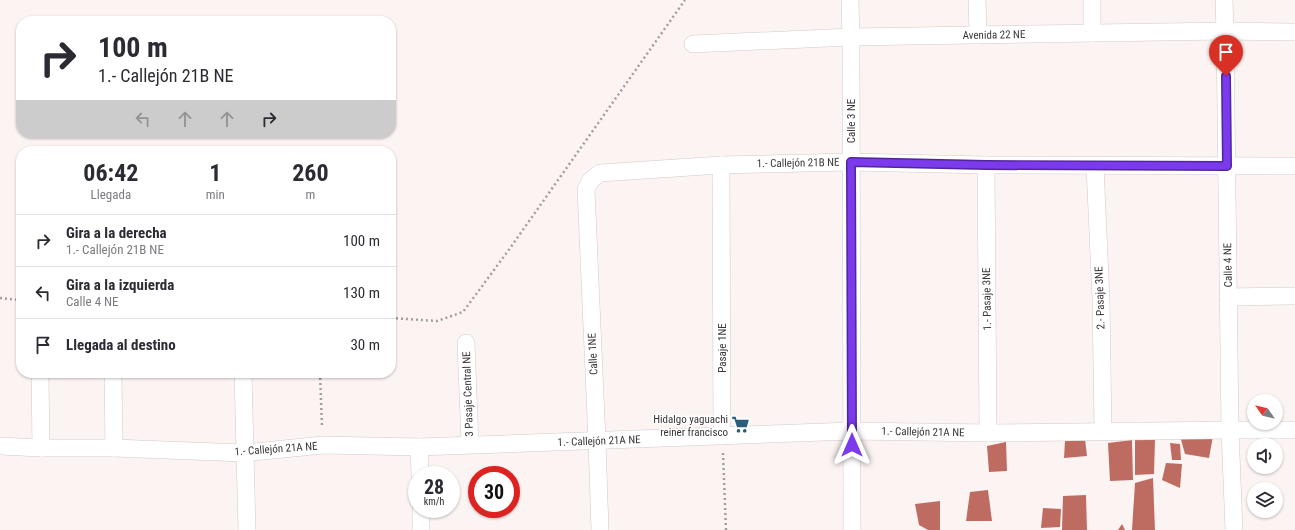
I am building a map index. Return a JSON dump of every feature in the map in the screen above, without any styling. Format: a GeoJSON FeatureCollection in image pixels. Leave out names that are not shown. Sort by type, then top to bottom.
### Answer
{"type":"FeatureCollection","features":[{"type":"Feature","properties":{"kind":"street","name":"Calle 3 NE"},"geometry":{"type":"LineString","coordinates":[[850,0],[852,530]]}},
{"type":"Feature","properties":{"kind":"street"},"geometry":{"type":"LineString","coordinates":[[977,0],[978,35]]}},
{"type":"Feature","properties":{"kind":"street"},"geometry":{"type":"LineString","coordinates":[[1092,0],[1092,33]]}},
{"type":"Feature","properties":{"kind":"street","name":"Calle 4 NE"},"geometry":{"type":"LineString","coordinates":[[1224,0],[1230,430],[1234,530]]}},
{"type":"Feature","properties":{"kind":"street","name":"Avenida 22 NE"},"geometry":{"type":"LineString","coordinates":[[693,44],[851,37],[1225,31],[1295,32]]}},
{"type":"Feature","properties":{"kind":"street","name":"1.- Callejón 21B NE"},"geometry":{"type":"LineString","coordinates":[[591,180],[600,173],[721,165],[851,162],[1095,166],[1295,166]]}},
{"type":"Feature","properties":{"kind":"street","name":"Pasaje 1NE"},"geometry":{"type":"LineString","coordinates":[[721,165],[722,436]]}},
{"type":"Feature","properties":{"kind":"street","name":"1.- Pasaje 3NE"},"geometry":{"type":"LineString","coordinates":[[986,165],[988,433]]}},
{"type":"Feature","properties":{"kind":"street","name":"2.- Pasaje 3NE"},"geometry":{"type":"LineString","coordinates":[[1095,166],[1101,299],[1102,432]]}},
{"type":"Feature","properties":{"kind":"street","name":"Calle 1NE"},"geometry":{"type":"LineString","coordinates":[[591,180],[586,189],[600,530]]}},
{"type":"Feature","properties":{"kind":"street"},"geometry":{"type":"LineString","coordinates":[[1228,297],[1295,296]]}},
{"type":"Feature","properties":{"kind":"street","name":"3 Pasaje Central NE"},"geometry":{"type":"LineString","coordinates":[[466,343],[470,444]]}},
{"type":"Feature","properties":{"kind":"street"},"geometry":{"type":"LineString","coordinates":[[40,378],[41,448]]}},
{"type":"Feature","properties":{"kind":"street"},"geometry":{"type":"LineString","coordinates":[[113,378],[114,448]]}},
{"type":"Feature","properties":{"kind":"street"},"geometry":{"type":"LineString","coordinates":[[243,378],[247,530]]}},
{"type":"Feature","properties":{"kind":"street","name":"1.- Callejón 21A NE"},"geometry":{"type":"LineString","coordinates":[[0,446],[41,448],[114,448],[244,453],[323,445],[419,446],[852,431],[988,433],[1295,430]]}},
{"type":"Feature","properties":{"kind":"street"},"geometry":{"type":"LineString","coordinates":[[419,446],[420,466]]}},
{"type":"Feature","properties":{"kind":"street"},"geometry":{"type":"LineString","coordinates":[[421,518],[421,530]]}},
{"type":"Feature","properties":{"kind":"path"},"geometry":{"type":"LineString","coordinates":[[396,318],[437,320],[463,312],[686,0]]}},
{"type":"Feature","properties":{"kind":"path"},"geometry":{"type":"LineString","coordinates":[[0,298],[16,300]]}},
{"type":"Feature","properties":{"kind":"path"},"geometry":{"type":"LineString","coordinates":[[320,378],[323,445]]}},
{"type":"Feature","properties":{"kind":"path"},"geometry":{"type":"LineString","coordinates":[[722,436],[726,530]]}},
{"type":"Feature","properties":{"kind":"building"},"geometry":{"type":"Polygon","coordinates":[[[1180,436],[1213,436],[1209,458],[1185,454],[1180,436]]]}},
{"type":"Feature","properties":{"kind":"building"},"geometry":{"type":"Polygon","coordinates":[[[1085,439],[1087,456],[1064,458],[1065,441],[1085,439]]]}},
{"type":"Feature","properties":{"kind":"building"},"geometry":{"type":"Polygon","coordinates":[[[1135,439],[1155,439],[1154,474],[1135,475],[1135,439]]]}},
{"type":"Feature","properties":{"kind":"building"},"geometry":{"type":"Polygon","coordinates":[[[1132,440],[1133,480],[1110,481],[1108,443],[1132,440]]]}},
{"type":"Feature","properties":{"kind":"building"},"geometry":{"type":"Polygon","coordinates":[[[1006,442],[1007,471],[989,472],[987,446],[1006,442]]]}},
{"type":"Feature","properties":{"kind":"building"},"geometry":{"type":"Polygon","coordinates":[[[1170,443],[1180,444],[1181,460],[1172,460],[1170,443]]]}},
{"type":"Feature","properties":{"kind":"building"},"geometry":{"type":"Polygon","coordinates":[[[1166,463],[1182,464],[1180,488],[1162,480],[1166,463]]]}},
{"type":"Feature","properties":{"kind":"building"},"geometry":{"type":"Polygon","coordinates":[[[1153,478],[1155,530],[1132,530],[1135,483],[1153,478]]]}},
{"type":"Feature","properties":{"kind":"building"},"geometry":{"type":"Polygon","coordinates":[[[988,490],[992,521],[966,521],[970,492],[988,490]]]}},
{"type":"Feature","properties":{"kind":"building"},"geometry":{"type":"Polygon","coordinates":[[[1086,495],[1087,530],[1062,530],[1063,496],[1086,495]]]}},
{"type":"Feature","properties":{"kind":"building"},"geometry":{"type":"Polygon","coordinates":[[[940,501],[940,530],[928,530],[919,525],[915,504],[940,501]]]}},
{"type":"Feature","properties":{"kind":"building"},"geometry":{"type":"Polygon","coordinates":[[[1043,508],[1061,509],[1060,527],[1041,528],[1043,508]]]}},
{"type":"Feature","properties":{"kind":"building"},"geometry":{"type":"Polygon","coordinates":[[[1122,524],[1125,530],[1118,530],[1122,524]]]}},
{"type":"Feature","properties":{"kind":"place","name":"Hidalgo yaguachi reiner francisco"},"geometry":{"type":"Point","coordinates":[741,425]}},
{"type":"Feature","properties":{"kind":"route"},"geometry":{"type":"LineString","coordinates":[[852,445],[851,162],[986,165],[1227,166],[1226,76]]}}]}
